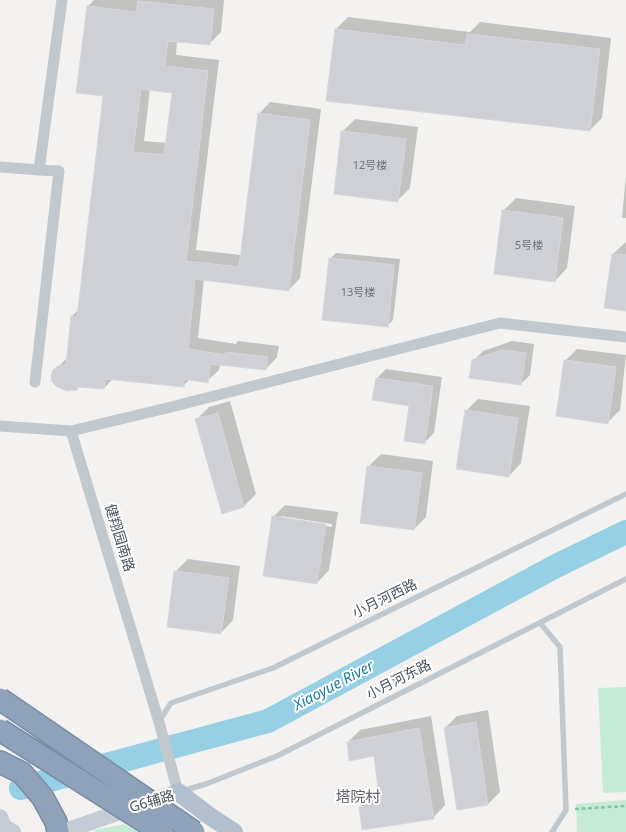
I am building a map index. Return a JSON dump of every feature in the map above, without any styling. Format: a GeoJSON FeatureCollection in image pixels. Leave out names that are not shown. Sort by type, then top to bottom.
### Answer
{"type":"FeatureCollection","features":[{"type":"Feature","properties":{"kind":"highway"},"geometry":{"type":"LineString","coordinates":[[0,699],[194,832]]}},
{"type":"Feature","properties":{"kind":"highway"},"geometry":{"type":"LineString","coordinates":[[0,730],[161,832]]}},
{"type":"Feature","properties":{"kind":"highway"},"geometry":{"type":"LineString","coordinates":[[0,762],[22,773],[43,798],[56,822],[58,832]]}},
{"type":"Feature","properties":{"kind":"main road","name":"G6辅路"},"geometry":{"type":"LineString","coordinates":[[178,792],[234,832]]}},
{"type":"Feature","properties":{"kind":"street"},"geometry":{"type":"LineString","coordinates":[[39,170],[62,0]]}},
{"type":"Feature","properties":{"kind":"street"},"geometry":{"type":"LineString","coordinates":[[0,167],[59,171],[35,382]]}},
{"type":"Feature","properties":{"kind":"street"},"geometry":{"type":"LineString","coordinates":[[0,426],[71,431],[500,323],[626,336]]}},
{"type":"Feature","properties":{"kind":"street","name":"健翔园南路"},"geometry":{"type":"LineString","coordinates":[[71,431],[178,792]]}},
{"type":"Feature","properties":{"kind":"street","name":"G6辅路"},"geometry":{"type":"LineString","coordinates":[[62,832],[178,792]]}},
{"type":"Feature","properties":{"kind":"street"},"geometry":{"type":"LineString","coordinates":[[0,816],[4,827],[13,832]]}},
{"type":"Feature","properties":{"kind":"lane","name":"小月河西路"},"geometry":{"type":"LineString","coordinates":[[158,722],[171,703],[273,668],[626,494]]}},
{"type":"Feature","properties":{"kind":"lane","name":"小月河东路"},"geometry":{"type":"LineString","coordinates":[[178,792],[206,784],[277,756],[626,579]]}},
{"type":"Feature","properties":{"kind":"lane"},"geometry":{"type":"LineString","coordinates":[[540,623],[560,648],[566,810],[552,832]]}},
{"type":"Feature","properties":{"kind":"path"},"geometry":{"type":"LineString","coordinates":[[566,810],[626,806]]}},
{"type":"Feature","properties":{"kind":"green space"},"geometry":{"type":"Polygon","coordinates":[[[626,687],[626,792],[603,793],[598,688],[626,687]]]}},
{"type":"Feature","properties":{"kind":"green space"},"geometry":{"type":"Polygon","coordinates":[[[626,800],[626,832],[577,832],[576,804],[626,800]]]}},
{"type":"Feature","properties":{"kind":"green space"},"geometry":{"type":"Polygon","coordinates":[[[124,824],[138,832],[95,832],[94,830],[124,824]]]}},
{"type":"Feature","properties":{"kind":"building"},"geometry":{"type":"Polygon","coordinates":[[[138,1],[214,9],[210,45],[168,41],[165,66],[208,71],[186,261],[239,267],[258,113],[310,120],[289,291],[195,279],[188,349],[225,355],[226,352],[268,357],[266,370],[210,364],[208,383],[184,379],[184,387],[105,379],[104,389],[79,387],[77,390],[67,391],[57,387],[52,382],[51,376],[53,370],[58,366],[66,365],[71,316],[77,317],[103,96],[76,93],[87,6],[136,12],[138,1]],[[141,89],[133,152],[164,155],[172,93],[141,89]]]}},
{"type":"Feature","properties":{"kind":"building"},"geometry":{"type":"Polygon","coordinates":[[[335,29],[465,45],[467,34],[600,49],[590,131],[326,101],[335,29]]]}},
{"type":"Feature","properties":{"kind":"building"},"geometry":{"type":"Polygon","coordinates":[[[341,131],[406,139],[398,202],[334,194],[341,131]]]}},
{"type":"Feature","properties":{"kind":"building"},"geometry":{"type":"Polygon","coordinates":[[[502,210],[563,218],[555,282],[494,274],[502,210]]]}},
{"type":"Feature","properties":{"kind":"building"},"geometry":{"type":"Polygon","coordinates":[[[612,254],[626,255],[626,311],[604,308],[612,254]]]}},
{"type":"Feature","properties":{"kind":"building"},"geometry":{"type":"Polygon","coordinates":[[[329,258],[394,265],[388,327],[322,320],[329,258]]]}},
{"type":"Feature","properties":{"kind":"building"},"geometry":{"type":"Polygon","coordinates":[[[502,350],[526,353],[521,385],[469,378],[472,360],[502,350]]]}},
{"type":"Feature","properties":{"kind":"building"},"geometry":{"type":"Polygon","coordinates":[[[564,360],[616,367],[608,424],[556,416],[564,360]]]}},
{"type":"Feature","properties":{"kind":"building"},"geometry":{"type":"Polygon","coordinates":[[[376,378],[433,386],[425,444],[404,441],[409,406],[372,400],[376,378]]]}},
{"type":"Feature","properties":{"kind":"building"},"geometry":{"type":"Polygon","coordinates":[[[465,410],[518,418],[509,477],[456,469],[465,410]]]}},
{"type":"Feature","properties":{"kind":"building"},"geometry":{"type":"Polygon","coordinates":[[[218,413],[244,507],[222,514],[195,419],[218,413]]]}},
{"type":"Feature","properties":{"kind":"building"},"geometry":{"type":"Polygon","coordinates":[[[367,466],[422,473],[414,530],[360,523],[367,466]]]}},
{"type":"Feature","properties":{"kind":"building"},"geometry":{"type":"Polygon","coordinates":[[[272,516],[326,524],[317,584],[263,576],[272,516]]]}},
{"type":"Feature","properties":{"kind":"building"},"geometry":{"type":"Polygon","coordinates":[[[174,571],[229,578],[221,634],[167,627],[174,571]]]}},
{"type":"Feature","properties":{"kind":"building"},"geometry":{"type":"Polygon","coordinates":[[[476,722],[488,805],[457,810],[444,728],[476,722]]]}},
{"type":"Feature","properties":{"kind":"building"},"geometry":{"type":"Polygon","coordinates":[[[419,728],[434,819],[362,830],[359,807],[380,805],[374,756],[349,761],[347,742],[419,728]]]}},
{"type":"Feature","properties":{"kind":"waterway","name":"Xiaoyue River"},"geometry":{"type":"LineString","coordinates":[[21,788],[268,721],[556,566],[626,532]]}},
{"type":"Feature","properties":{"kind":"district","name":"塔院村"},"geometry":{"type":"Point","coordinates":[358,798]}}]}
